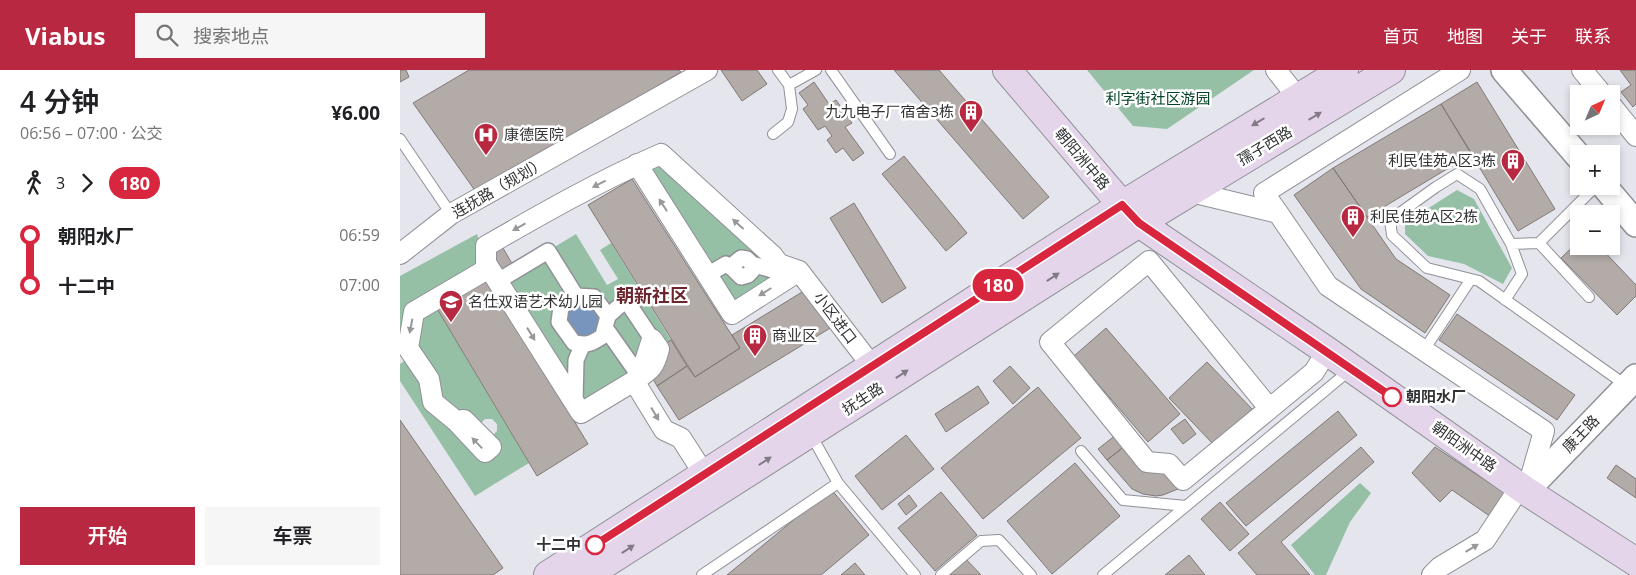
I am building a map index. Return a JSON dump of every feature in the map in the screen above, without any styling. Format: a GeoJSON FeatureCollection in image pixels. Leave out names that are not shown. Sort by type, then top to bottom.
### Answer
{"type":"FeatureCollection","features":[{"type":"Feature","properties":{"kind":"main road","name":"朝阳洲中路"},"geometry":{"type":"LineString","coordinates":[[1006,70],[1130,214],[1524,489],[1636,562]]}},
{"type":"Feature","properties":{"kind":"main road","name":"孺子西路"},"geometry":{"type":"LineString","coordinates":[[1130,214],[1298,98],[1344,70]]}},
{"type":"Feature","properties":{"kind":"main road","name":"孺子西路"},"geometry":{"type":"LineString","coordinates":[[1130,214],[1191,192],[1391,70]]}},
{"type":"Feature","properties":{"kind":"main road","name":"抚生路"},"geometry":{"type":"LineString","coordinates":[[548,575],[872,366],[1130,214]]}},
{"type":"Feature","properties":{"kind":"main road","name":"抚生路"},"geometry":{"type":"LineString","coordinates":[[587,575],[810,433],[1130,214]]}},
{"type":"Feature","properties":{"kind":"street","name":"连抚路（规划）"},"geometry":{"type":"LineString","coordinates":[[400,254],[451,214],[707,70]]}},
{"type":"Feature","properties":{"kind":"street"},"geometry":{"type":"LineString","coordinates":[[1276,70],[1298,98]]}},
{"type":"Feature","properties":{"kind":"street"},"geometry":{"type":"LineString","coordinates":[[1460,70],[1264,193],[1328,286],[1544,431],[1524,489]]}},
{"type":"Feature","properties":{"kind":"street"},"geometry":{"type":"LineString","coordinates":[[1504,70],[1570,147]]}},
{"type":"Feature","properties":{"kind":"street"},"geometry":{"type":"LineString","coordinates":[[1582,70],[1594,85]]}},
{"type":"Feature","properties":{"kind":"street"},"geometry":{"type":"LineString","coordinates":[[1620,117],[1636,136]]}},
{"type":"Feature","properties":{"kind":"street","name":"小区进口"},"geometry":{"type":"LineString","coordinates":[[637,164],[661,154],[812,287],[872,366]]}},
{"type":"Feature","properties":{"kind":"street"},"geometry":{"type":"LineString","coordinates":[[578,408],[486,263],[486,246],[637,164],[732,314],[784,264]]}},
{"type":"Feature","properties":{"kind":"street"},"geometry":{"type":"LineString","coordinates":[[1191,192],[1278,213]]}},
{"type":"Feature","properties":{"kind":"street"},"geometry":{"type":"LineString","coordinates":[[1612,195],[1636,224]]}},
{"type":"Feature","properties":{"kind":"street"},"geometry":{"type":"LineString","coordinates":[[456,421],[433,402],[429,379],[406,356],[414,312],[548,251],[576,296]]}},
{"type":"Feature","properties":{"kind":"street"},"geometry":{"type":"LineString","coordinates":[[714,271],[726,264],[733,269],[736,262],[741,258],[747,259],[752,264],[782,273],[784,264]]}},
{"type":"Feature","properties":{"kind":"street"},"geometry":{"type":"LineString","coordinates":[[1269,408],[1150,261],[1050,342],[1148,462],[1169,464],[1183,480],[1314,372],[1327,351]]}},
{"type":"Feature","properties":{"kind":"street"},"geometry":{"type":"LineString","coordinates":[[608,316],[594,297],[576,296],[561,307],[559,322],[574,343],[590,344],[609,333],[637,379],[664,430],[681,438],[704,474]]}},
{"type":"Feature","properties":{"kind":"street"},"geometry":{"type":"LineString","coordinates":[[578,408],[637,379],[649,372],[655,365],[659,350],[626,300],[608,316],[603,336]]}},
{"type":"Feature","properties":{"kind":"street"},"geometry":{"type":"LineString","coordinates":[[578,408],[576,360],[583,344]]}},
{"type":"Feature","properties":{"kind":"street","name":"康王路"},"geometry":{"type":"LineString","coordinates":[[1432,575],[1485,540],[1524,489],[1632,381]]}},
{"type":"Feature","properties":{"kind":"lane"},"geometry":{"type":"LineString","coordinates":[[773,134],[788,122],[792,109],[789,85],[778,70]]}},
{"type":"Feature","properties":{"kind":"lane"},"geometry":{"type":"LineString","coordinates":[[789,85],[816,70]]}},
{"type":"Feature","properties":{"kind":"lane"},"geometry":{"type":"LineString","coordinates":[[831,70],[890,154]]}},
{"type":"Feature","properties":{"kind":"lane"},"geometry":{"type":"LineString","coordinates":[[400,139],[451,214]]}},
{"type":"Feature","properties":{"kind":"lane"},"geometry":{"type":"LineString","coordinates":[[1506,300],[1522,274],[1511,244],[1480,189],[1457,174],[1390,220],[1392,234],[1427,268],[1479,281],[1506,300],[1632,381]]}},
{"type":"Feature","properties":{"kind":"lane"},"geometry":{"type":"LineString","coordinates":[[1511,244],[1538,243],[1587,195]]}},
{"type":"Feature","properties":{"kind":"lane"},"geometry":{"type":"LineString","coordinates":[[1538,243],[1589,297]]}},
{"type":"Feature","properties":{"kind":"lane"},"geometry":{"type":"LineString","coordinates":[[1424,350],[1471,279]]}},
{"type":"Feature","properties":{"kind":"lane"},"geometry":{"type":"LineString","coordinates":[[1103,575],[1352,368]]}},
{"type":"Feature","properties":{"kind":"lane"},"geometry":{"type":"LineString","coordinates":[[810,433],[838,483],[915,575]]}},
{"type":"Feature","properties":{"kind":"lane"},"geometry":{"type":"LineString","coordinates":[[1081,451],[1123,500],[1186,506]]}},
{"type":"Feature","properties":{"kind":"lane"},"geometry":{"type":"LineString","coordinates":[[702,575],[838,483]]}},
{"type":"Feature","properties":{"kind":"lane"},"geometry":{"type":"LineString","coordinates":[[941,575],[981,540],[999,540],[1031,575]]}},
{"type":"Feature","properties":{"kind":"green space","name":"利字街社区游园"},"geometry":{"type":"Polygon","coordinates":[[[1087,70],[1254,70],[1167,129],[1133,126],[1087,70]]]}},
{"type":"Feature","properties":{"kind":"green space"},"geometry":{"type":"Polygon","coordinates":[[[661,154],[782,273],[739,309],[642,162],[661,154]]]}},
{"type":"Feature","properties":{"kind":"green space"},"geometry":{"type":"Polygon","coordinates":[[[1457,190],[1474,199],[1512,268],[1503,284],[1464,264],[1428,256],[1405,234],[1405,223],[1457,190]]]}},
{"type":"Feature","properties":{"kind":"green space"},"geometry":{"type":"Polygon","coordinates":[[[477,234],[486,263],[498,281],[576,234],[607,285],[618,279],[600,250],[611,243],[671,340],[636,371],[578,407],[436,307],[529,463],[475,496],[400,381],[400,364],[413,355],[400,354],[400,276],[477,234]],[[485,419],[474,430],[486,442],[497,431],[497,424],[492,419],[485,419]]]}},
{"type":"Feature","properties":{"kind":"green space"},"geometry":{"type":"Polygon","coordinates":[[[1360,483],[1371,493],[1350,522],[1326,575],[1315,575],[1291,545],[1360,483]]]}},
{"type":"Feature","properties":{"kind":"water"},"geometry":{"type":"Polygon","coordinates":[[[579,301],[591,302],[602,317],[599,330],[589,337],[577,336],[566,321],[567,311],[579,301]]]}},
{"type":"Feature","properties":{"kind":"building"},"geometry":{"type":"Polygon","coordinates":[[[400,70],[406,70],[409,77],[400,82],[400,70]]]}},
{"type":"Feature","properties":{"kind":"building","name":"康德医院"},"geometry":{"type":"Polygon","coordinates":[[[469,70],[679,70],[681,72],[476,192],[413,103],[469,70]]]}},
{"type":"Feature","properties":{"kind":"building"},"geometry":{"type":"Polygon","coordinates":[[[721,70],[757,70],[767,84],[742,101],[721,70]]]}},
{"type":"Feature","properties":{"kind":"building","name":"九九电子厂宿舍3栋"},"geometry":{"type":"Polygon","coordinates":[[[894,70],[939,70],[1049,197],[1023,219],[894,70]]]}},
{"type":"Feature","properties":{"kind":"building"},"geometry":{"type":"Polygon","coordinates":[[[1620,70],[1636,70],[1636,104],[1633,107],[1621,92],[1631,85],[1620,70]]]}},
{"type":"Feature","properties":{"kind":"building"},"geometry":{"type":"Polygon","coordinates":[[[814,82],[829,104],[836,100],[852,123],[845,127],[864,153],[853,161],[843,148],[836,153],[827,140],[832,136],[825,126],[818,130],[803,109],[808,105],[799,93],[814,82]]]}},
{"type":"Feature","properties":{"kind":"building","name":"利民佳苑A区3栋"},"geometry":{"type":"Polygon","coordinates":[[[1477,82],[1555,209],[1518,231],[1441,104],[1477,82]]]}},
{"type":"Feature","properties":{"kind":"building"},"geometry":{"type":"Polygon","coordinates":[[[1441,104],[1472,154],[1367,217],[1333,168],[1441,104]]]}},
{"type":"Feature","properties":{"kind":"building"},"geometry":{"type":"Polygon","coordinates":[[[904,156],[967,233],[946,251],[882,174],[904,156]]]}},
{"type":"Feature","properties":{"kind":"building","name":"利民佳苑A区2栋"},"geometry":{"type":"Polygon","coordinates":[[[1333,168],[1396,259],[1450,295],[1425,333],[1361,289],[1294,195],[1333,168]]]}},
{"type":"Feature","properties":{"kind":"building"},"geometry":{"type":"Polygon","coordinates":[[[632,179],[740,348],[695,377],[588,205],[632,179]]]}},
{"type":"Feature","properties":{"kind":"building"},"geometry":{"type":"Polygon","coordinates":[[[854,203],[906,288],[882,303],[830,218],[854,203]]]}},
{"type":"Feature","properties":{"kind":"building"},"geometry":{"type":"Polygon","coordinates":[[[503,248],[514,267],[502,274],[491,255],[503,248]]]}},
{"type":"Feature","properties":{"kind":"building"},"geometry":{"type":"Polygon","coordinates":[[[1570,250],[1570,255],[1608,255],[1636,285],[1636,296],[1617,315],[1561,258],[1570,250]]]}},
{"type":"Feature","properties":{"kind":"building"},"geometry":{"type":"Polygon","coordinates":[[[487,277],[588,444],[537,476],[436,307],[487,277]]]}},
{"type":"Feature","properties":{"kind":"building","name":"商业区"},"geometry":{"type":"Polygon","coordinates":[[[807,289],[832,327],[679,420],[657,386],[687,366],[695,377],[740,348],[732,335],[807,289]]]}},
{"type":"Feature","properties":{"kind":"building"},"geometry":{"type":"Polygon","coordinates":[[[1457,314],[1575,395],[1557,420],[1439,340],[1457,314]]]}},
{"type":"Feature","properties":{"kind":"building"},"geometry":{"type":"Polygon","coordinates":[[[1106,328],[1180,414],[1148,442],[1074,356],[1106,328]]]}},
{"type":"Feature","properties":{"kind":"building"},"geometry":{"type":"Polygon","coordinates":[[[671,340],[687,366],[657,386],[653,379],[659,349],[671,340]]]}},
{"type":"Feature","properties":{"kind":"building"},"geometry":{"type":"Polygon","coordinates":[[[1207,362],[1253,410],[1215,446],[1169,398],[1207,362]]]}},
{"type":"Feature","properties":{"kind":"building"},"geometry":{"type":"Polygon","coordinates":[[[1010,366],[1030,388],[1013,404],[993,381],[1010,366]]]}},
{"type":"Feature","properties":{"kind":"building"},"geometry":{"type":"Polygon","coordinates":[[[978,386],[989,403],[946,432],[935,414],[978,386]]]}},
{"type":"Feature","properties":{"kind":"building"},"geometry":{"type":"Polygon","coordinates":[[[1038,387],[1081,438],[983,519],[941,468],[1038,387]]]}},
{"type":"Feature","properties":{"kind":"building"},"geometry":{"type":"Polygon","coordinates":[[[1338,411],[1357,435],[1246,526],[1226,503],[1338,411]]]}},
{"type":"Feature","properties":{"kind":"building"},"geometry":{"type":"Polygon","coordinates":[[[1185,419],[1196,434],[1183,444],[1171,429],[1185,419]]]}},
{"type":"Feature","properties":{"kind":"building"},"geometry":{"type":"Polygon","coordinates":[[[400,420],[503,568],[493,575],[400,575],[400,420]]]}},
{"type":"Feature","properties":{"kind":"building"},"geometry":{"type":"Polygon","coordinates":[[[1117,434],[1126,445],[1107,460],[1098,449],[1117,434]]]}},
{"type":"Feature","properties":{"kind":"building"},"geometry":{"type":"Polygon","coordinates":[[[906,435],[934,469],[882,510],[855,476],[906,435]]]}},
{"type":"Feature","properties":{"kind":"building"},"geometry":{"type":"Polygon","coordinates":[[[1126,445],[1183,487],[1156,496],[1143,494],[1132,489],[1107,460],[1126,445]]]}},
{"type":"Feature","properties":{"kind":"building"},"geometry":{"type":"Polygon","coordinates":[[[1361,447],[1374,462],[1281,542],[1310,575],[1257,575],[1238,553],[1361,447]]]}},
{"type":"Feature","properties":{"kind":"building"},"geometry":{"type":"Polygon","coordinates":[[[1435,447],[1506,494],[1491,517],[1452,490],[1440,502],[1412,473],[1435,447]]]}},
{"type":"Feature","properties":{"kind":"building"},"geometry":{"type":"Polygon","coordinates":[[[1075,463],[1120,516],[1052,574],[1007,521],[1075,463]]]}},
{"type":"Feature","properties":{"kind":"building"},"geometry":{"type":"Polygon","coordinates":[[[1616,465],[1636,479],[1636,498],[1607,478],[1616,465]]]}},
{"type":"Feature","properties":{"kind":"building"},"geometry":{"type":"Polygon","coordinates":[[[831,489],[869,535],[821,575],[727,575],[831,489]]]}},
{"type":"Feature","properties":{"kind":"building"},"geometry":{"type":"Polygon","coordinates":[[[941,492],[977,535],[935,571],[898,528],[941,492]]]}},
{"type":"Feature","properties":{"kind":"building"},"geometry":{"type":"Polygon","coordinates":[[[909,495],[917,506],[906,515],[898,504],[909,495]]]}},
{"type":"Feature","properties":{"kind":"building"},"geometry":{"type":"Polygon","coordinates":[[[1220,502],[1249,534],[1230,551],[1201,519],[1220,502]]]}},
{"type":"Feature","properties":{"kind":"building"},"geometry":{"type":"Polygon","coordinates":[[[1189,555],[1205,575],[1165,575],[1189,555]]]}},
{"type":"Feature","properties":{"kind":"building"},"geometry":{"type":"Polygon","coordinates":[[[964,557],[981,575],[944,575],[964,557]]]}},
{"type":"Feature","properties":{"kind":"building"},"geometry":{"type":"Polygon","coordinates":[[[855,563],[865,575],[841,575],[855,563]]]}},
{"type":"Feature","properties":{"kind":"bus line","name":"180"},"geometry":{"type":"LineString","coordinates":[[595,545],[1122,205],[1139,223],[1392,397]]}},
{"type":"Feature","properties":{"kind":"place","name":"九九电子厂宿舍3栋"},"geometry":{"type":"Point","coordinates":[971,133]}},
{"type":"Feature","properties":{"kind":"place","name":"康德医院"},"geometry":{"type":"Point","coordinates":[486,156]}},
{"type":"Feature","properties":{"kind":"place","name":"利民佳苑A区3栋"},"geometry":{"type":"Point","coordinates":[1513,182]}},
{"type":"Feature","properties":{"kind":"place","name":"利民佳苑A区2栋"},"geometry":{"type":"Point","coordinates":[1353,238]}},
{"type":"Feature","properties":{"kind":"place","name":"名仕双语艺术幼儿园"},"geometry":{"type":"Point","coordinates":[451,323]}},
{"type":"Feature","properties":{"kind":"place","name":"商业区"},"geometry":{"type":"Point","coordinates":[755,357]}},
{"type":"Feature","properties":{"kind":"place","name":"朝阳水厂"},"geometry":{"type":"Point","coordinates":[1392,397]}},
{"type":"Feature","properties":{"kind":"place","name":"十二中"},"geometry":{"type":"Point","coordinates":[595,545]}},
{"type":"Feature","properties":{"kind":"district","name":"朝新社区"},"geometry":{"type":"Point","coordinates":[652,296]}}]}
